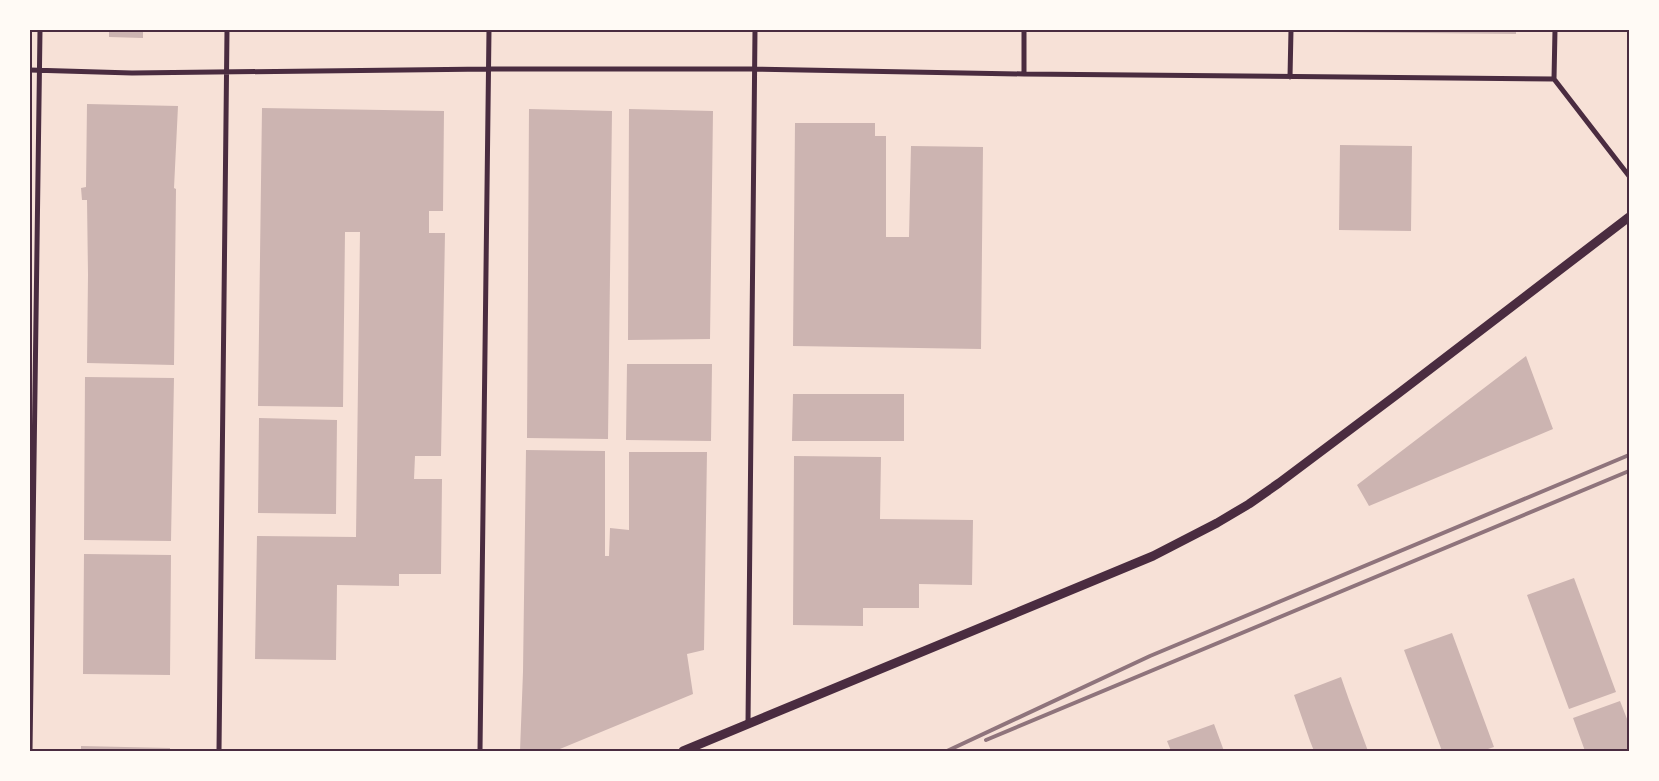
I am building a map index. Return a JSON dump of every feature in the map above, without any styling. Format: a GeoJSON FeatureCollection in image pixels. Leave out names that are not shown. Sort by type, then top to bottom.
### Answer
{"type":"FeatureCollection","features":[{"type":"Feature","properties":{"kind":"street"},"geometry":{"type":"LineString","coordinates":[[30,751],[40,30]]}},
{"type":"Feature","properties":{"kind":"street"},"geometry":{"type":"LineString","coordinates":[[219,751],[227,30]]}},
{"type":"Feature","properties":{"kind":"street"},"geometry":{"type":"LineString","coordinates":[[480,751],[489,30]]}},
{"type":"Feature","properties":{"kind":"street"},"geometry":{"type":"LineString","coordinates":[[748,724],[755,30]]}},
{"type":"Feature","properties":{"kind":"street"},"geometry":{"type":"LineString","coordinates":[[1024,30],[1024,74]]}},
{"type":"Feature","properties":{"kind":"street"},"geometry":{"type":"LineString","coordinates":[[1290,76],[1291,30]]}},
{"type":"Feature","properties":{"kind":"street"},"geometry":{"type":"LineString","coordinates":[[1555,30],[1554,79],[1629,176]]}},
{"type":"Feature","properties":{"kind":"street"},"geometry":{"type":"LineString","coordinates":[[30,70],[132,73],[489,69],[755,69],[1024,74],[1554,79]]}},
{"type":"Feature","properties":{"kind":"street"},"geometry":{"type":"LineString","coordinates":[[683,751],[1154,556],[1217,523],[1249,504],[1311,459],[1629,217]]}},
{"type":"Feature","properties":{"kind":"building"},"geometry":{"type":"Polygon","coordinates":[[[109,30],[143,30],[143,38],[109,37],[109,30]]]}},
{"type":"Feature","properties":{"kind":"building"},"geometry":{"type":"Polygon","coordinates":[[[1332,30],[1516,30],[1516,34],[1332,32],[1332,30]]]}},
{"type":"Feature","properties":{"kind":"building"},"geometry":{"type":"Polygon","coordinates":[[[87,104],[178,106],[174,188],[176,189],[174,365],[87,363],[87,200],[82,200],[81,188],[86,187],[87,104]]]}},
{"type":"Feature","properties":{"kind":"building"},"geometry":{"type":"Polygon","coordinates":[[[262,108],[444,111],[443,211],[429,211],[429,233],[445,233],[441,456],[415,456],[414,479],[442,479],[441,574],[399,574],[399,586],[337,585],[336,660],[255,659],[257,536],[356,537],[360,232],[345,232],[343,407],[258,406],[262,108]]]}},
{"type":"Feature","properties":{"kind":"building"},"geometry":{"type":"Polygon","coordinates":[[[529,109],[612,111],[608,439],[527,438],[529,109]]]}},
{"type":"Feature","properties":{"kind":"building"},"geometry":{"type":"Polygon","coordinates":[[[629,109],[713,111],[710,339],[628,340],[629,109]]]}},
{"type":"Feature","properties":{"kind":"building"},"geometry":{"type":"Polygon","coordinates":[[[795,123],[875,123],[875,136],[886,136],[886,237],[909,237],[911,146],[983,147],[981,349],[793,346],[795,123]]]}},
{"type":"Feature","properties":{"kind":"building"},"geometry":{"type":"Polygon","coordinates":[[[1340,145],[1412,146],[1411,231],[1339,230],[1340,145]]]}},
{"type":"Feature","properties":{"kind":"building"},"geometry":{"type":"Polygon","coordinates":[[[1526,356],[1553,429],[1369,506],[1357,485],[1526,356]]]}},
{"type":"Feature","properties":{"kind":"building"},"geometry":{"type":"Polygon","coordinates":[[[627,364],[712,364],[711,441],[626,440],[627,364]]]}},
{"type":"Feature","properties":{"kind":"building"},"geometry":{"type":"Polygon","coordinates":[[[85,377],[174,378],[171,541],[84,540],[85,377]]]}},
{"type":"Feature","properties":{"kind":"building"},"geometry":{"type":"Polygon","coordinates":[[[793,394],[904,394],[904,441],[792,441],[793,394]]]}},
{"type":"Feature","properties":{"kind":"building"},"geometry":{"type":"Polygon","coordinates":[[[259,418],[337,420],[336,514],[258,513],[259,418]]]}},
{"type":"Feature","properties":{"kind":"building"},"geometry":{"type":"Polygon","coordinates":[[[526,450],[605,451],[605,556],[609,556],[610,528],[629,530],[629,452],[707,452],[704,650],[687,654],[693,694],[555,751],[520,751],[526,450]]]}},
{"type":"Feature","properties":{"kind":"building"},"geometry":{"type":"Polygon","coordinates":[[[794,456],[881,457],[880,519],[973,520],[972,585],[919,584],[919,608],[863,608],[863,626],[793,625],[794,456]]]}},
{"type":"Feature","properties":{"kind":"building"},"geometry":{"type":"Polygon","coordinates":[[[84,554],[171,555],[170,675],[83,674],[84,554]]]}},
{"type":"Feature","properties":{"kind":"building"},"geometry":{"type":"Polygon","coordinates":[[[1574,578],[1616,692],[1569,709],[1527,595],[1574,578]]]}},
{"type":"Feature","properties":{"kind":"building"},"geometry":{"type":"Polygon","coordinates":[[[1452,633],[1494,747],[1482,751],[1442,751],[1404,650],[1452,633]]]}},
{"type":"Feature","properties":{"kind":"building"},"geometry":{"type":"Polygon","coordinates":[[[1341,677],[1368,751],[1314,751],[1294,695],[1341,677]]]}},
{"type":"Feature","properties":{"kind":"building"},"geometry":{"type":"Polygon","coordinates":[[[1620,701],[1629,724],[1629,751],[1585,751],[1573,718],[1620,701]]]}},
{"type":"Feature","properties":{"kind":"building"},"geometry":{"type":"Polygon","coordinates":[[[1214,724],[1224,751],[1171,751],[1167,741],[1214,724]]]}},
{"type":"Feature","properties":{"kind":"building"},"geometry":{"type":"Polygon","coordinates":[[[81,746],[170,748],[170,751],[81,751],[81,746]]]}},
{"type":"Feature","properties":{"kind":"railway"},"geometry":{"type":"LineString","coordinates":[[947,751],[1150,656],[1629,455]]}},
{"type":"Feature","properties":{"kind":"railway"},"geometry":{"type":"LineString","coordinates":[[986,740],[1629,471]]}}]}
